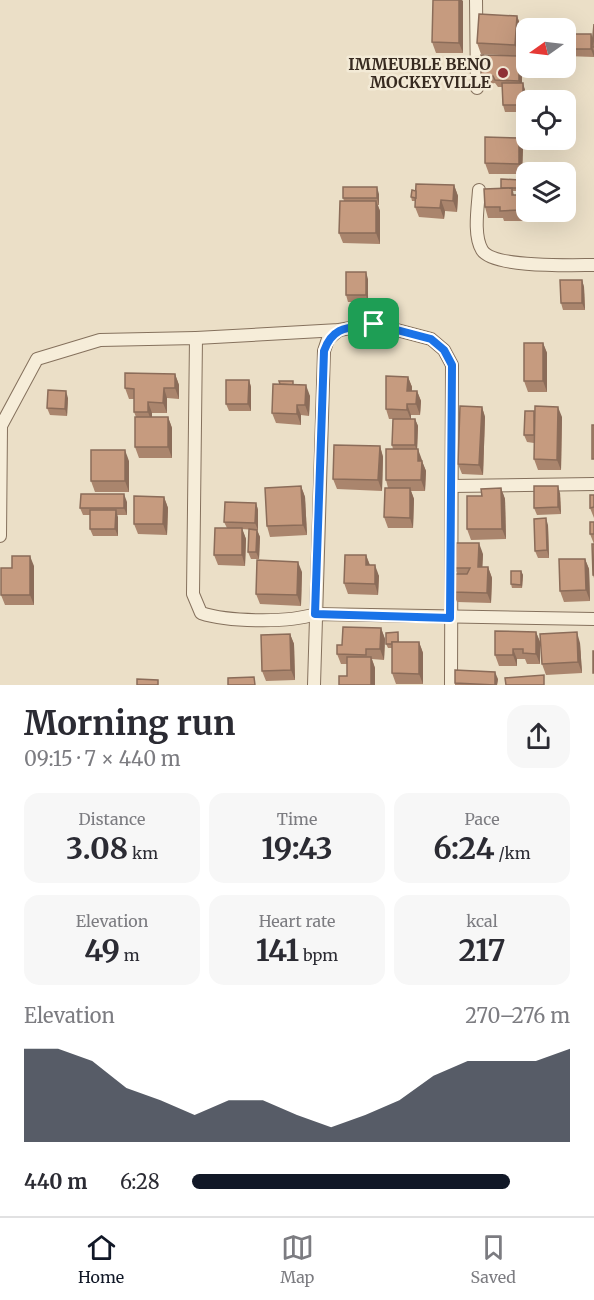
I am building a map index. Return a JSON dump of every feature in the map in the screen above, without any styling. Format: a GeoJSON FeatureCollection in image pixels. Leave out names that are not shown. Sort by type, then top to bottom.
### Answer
{"type":"FeatureCollection","features":[{"type":"Feature","properties":{"kind":"street"},"geometry":{"type":"LineString","coordinates":[[476,0],[477,88]]}},
{"type":"Feature","properties":{"kind":"street"},"geometry":{"type":"LineString","coordinates":[[479,190],[478,233],[482,250],[491,258],[521,264],[594,265]]}},
{"type":"Feature","properties":{"kind":"street"},"geometry":{"type":"LineString","coordinates":[[0,536],[2,426],[37,359],[100,340],[196,338],[339,330],[374,324],[431,339],[444,350],[452,365],[451,685]]}},
{"type":"Feature","properties":{"kind":"street"},"geometry":{"type":"LineString","coordinates":[[314,685],[324,351],[328,339],[339,330]]}},
{"type":"Feature","properties":{"kind":"street"},"geometry":{"type":"LineString","coordinates":[[196,338],[193,594],[201,613],[216,618],[299,620],[315,614],[594,619]]}},
{"type":"Feature","properties":{"kind":"street"},"geometry":{"type":"LineString","coordinates":[[452,486],[594,484]]}},
{"type":"Feature","properties":{"kind":"building"},"geometry":{"type":"Polygon","coordinates":[[[433,0],[459,0],[459,43],[432,42],[433,0]]]}},
{"type":"Feature","properties":{"kind":"building"},"geometry":{"type":"Polygon","coordinates":[[[479,14],[517,16],[515,45],[477,43],[479,14]]]}},
{"type":"Feature","properties":{"kind":"building"},"geometry":{"type":"Polygon","coordinates":[[[594,24],[594,47],[592,47],[594,24]]]}},
{"type":"Feature","properties":{"kind":"building"},"geometry":{"type":"Polygon","coordinates":[[[576,34],[591,34],[591,49],[576,49],[576,34]]]}},
{"type":"Feature","properties":{"kind":"building","name":"IMMEUBLE BENO MOCKEYVILLE"},"geometry":{"type":"Polygon","coordinates":[[[481,55],[516,56],[516,78],[519,78],[519,81],[495,80],[493,76],[481,78],[481,55]]]}},
{"type":"Feature","properties":{"kind":"building"},"geometry":{"type":"Polygon","coordinates":[[[502,83],[523,83],[523,90],[516,90],[516,105],[503,105],[502,83]]]}},
{"type":"Feature","properties":{"kind":"building"},"geometry":{"type":"Polygon","coordinates":[[[485,137],[516,138],[519,162],[516,164],[485,163],[485,137]]]}},
{"type":"Feature","properties":{"kind":"building"},"geometry":{"type":"Polygon","coordinates":[[[501,179],[516,180],[516,188],[501,188],[501,179]]]}},
{"type":"Feature","properties":{"kind":"building"},"geometry":{"type":"Polygon","coordinates":[[[416,184],[454,185],[453,201],[441,200],[440,208],[415,207],[416,184]]]}},
{"type":"Feature","properties":{"kind":"building"},"geometry":{"type":"Polygon","coordinates":[[[343,187],[377,187],[377,198],[343,198],[343,187]]]}},
{"type":"Feature","properties":{"kind":"building"},"geometry":{"type":"Polygon","coordinates":[[[512,188],[512,195],[516,195],[516,210],[500,211],[500,207],[485,207],[484,189],[512,188]]]}},
{"type":"Feature","properties":{"kind":"building"},"geometry":{"type":"Polygon","coordinates":[[[412,190],[416,191],[416,198],[411,197],[412,190]]]}},
{"type":"Feature","properties":{"kind":"building"},"geometry":{"type":"Polygon","coordinates":[[[340,201],[376,201],[376,233],[339,233],[340,201]]]}},
{"type":"Feature","properties":{"kind":"building"},"geometry":{"type":"Polygon","coordinates":[[[346,272],[366,272],[366,295],[346,295],[346,272]]]}},
{"type":"Feature","properties":{"kind":"building"},"geometry":{"type":"Polygon","coordinates":[[[560,280],[582,280],[582,303],[561,303],[560,280]]]}},
{"type":"Feature","properties":{"kind":"building"},"geometry":{"type":"Polygon","coordinates":[[[524,343],[543,343],[543,381],[524,381],[524,343]]]}},
{"type":"Feature","properties":{"kind":"building"},"geometry":{"type":"Polygon","coordinates":[[[125,373],[175,374],[175,388],[164,388],[163,403],[148,402],[148,412],[134,412],[134,389],[125,388],[125,373]]]}},
{"type":"Feature","properties":{"kind":"building"},"geometry":{"type":"Polygon","coordinates":[[[386,376],[408,377],[407,391],[417,391],[416,404],[407,404],[407,410],[386,409],[386,376]]]}},
{"type":"Feature","properties":{"kind":"building"},"geometry":{"type":"Polygon","coordinates":[[[226,380],[249,380],[248,404],[226,404],[226,380]]]}},
{"type":"Feature","properties":{"kind":"building"},"geometry":{"type":"Polygon","coordinates":[[[279,381],[293,381],[293,385],[280,384],[279,381]]]}},
{"type":"Feature","properties":{"kind":"building"},"geometry":{"type":"Polygon","coordinates":[[[273,384],[306,385],[305,405],[297,405],[297,414],[272,413],[273,384]]]}},
{"type":"Feature","properties":{"kind":"building"},"geometry":{"type":"Polygon","coordinates":[[[48,390],[66,391],[65,409],[47,408],[48,390]]]}},
{"type":"Feature","properties":{"kind":"building"},"geometry":{"type":"Polygon","coordinates":[[[460,406],[482,407],[479,465],[458,464],[460,406]]]}},
{"type":"Feature","properties":{"kind":"building"},"geometry":{"type":"Polygon","coordinates":[[[535,406],[558,407],[557,460],[534,459],[535,406]]]}},
{"type":"Feature","properties":{"kind":"building"},"geometry":{"type":"Polygon","coordinates":[[[525,411],[534,411],[534,435],[524,435],[525,411]]]}},
{"type":"Feature","properties":{"kind":"building"},"geometry":{"type":"Polygon","coordinates":[[[135,417],[168,417],[168,447],[135,447],[135,417]]]}},
{"type":"Feature","properties":{"kind":"building"},"geometry":{"type":"Polygon","coordinates":[[[393,419],[415,419],[415,445],[392,445],[393,419]]]}},
{"type":"Feature","properties":{"kind":"building"},"geometry":{"type":"Polygon","coordinates":[[[592,425],[594,425],[594,459],[592,459],[592,425]]]}},
{"type":"Feature","properties":{"kind":"building"},"geometry":{"type":"Polygon","coordinates":[[[334,445],[380,446],[378,480],[333,479],[334,445]]]}},
{"type":"Feature","properties":{"kind":"building"},"geometry":{"type":"Polygon","coordinates":[[[386,449],[418,449],[418,461],[422,461],[421,480],[386,480],[386,449]]]}},
{"type":"Feature","properties":{"kind":"building"},"geometry":{"type":"Polygon","coordinates":[[[91,450],[125,450],[125,481],[91,481],[91,450]]]}},
{"type":"Feature","properties":{"kind":"building"},"geometry":{"type":"Polygon","coordinates":[[[301,486],[303,525],[267,526],[265,488],[301,486]]]}},
{"type":"Feature","properties":{"kind":"building"},"geometry":{"type":"Polygon","coordinates":[[[534,486],[558,486],[558,507],[534,508],[534,486]]]}},
{"type":"Feature","properties":{"kind":"building"},"geometry":{"type":"Polygon","coordinates":[[[385,488],[410,488],[410,518],[384,517],[385,488]]]}},
{"type":"Feature","properties":{"kind":"building"},"geometry":{"type":"Polygon","coordinates":[[[501,488],[502,529],[467,529],[467,496],[482,496],[481,489],[501,488]]]}},
{"type":"Feature","properties":{"kind":"building"},"geometry":{"type":"Polygon","coordinates":[[[81,494],[124,494],[124,508],[80,508],[81,494]]]}},
{"type":"Feature","properties":{"kind":"building"},"geometry":{"type":"Polygon","coordinates":[[[590,495],[594,495],[594,507],[590,508],[590,495]]]}},
{"type":"Feature","properties":{"kind":"building"},"geometry":{"type":"Polygon","coordinates":[[[134,496],[164,497],[163,524],[134,524],[134,496]]]}},
{"type":"Feature","properties":{"kind":"building"},"geometry":{"type":"Polygon","coordinates":[[[225,502],[256,503],[255,523],[224,522],[225,502]]]}},
{"type":"Feature","properties":{"kind":"building"},"geometry":{"type":"Polygon","coordinates":[[[90,510],[116,510],[115,529],[90,529],[90,510]]]}},
{"type":"Feature","properties":{"kind":"building"},"geometry":{"type":"Polygon","coordinates":[[[546,518],[547,550],[535,551],[534,519],[546,518]]]}},
{"type":"Feature","properties":{"kind":"building"},"geometry":{"type":"Polygon","coordinates":[[[590,522],[594,522],[594,534],[590,534],[590,522]]]}},
{"type":"Feature","properties":{"kind":"building"},"geometry":{"type":"Polygon","coordinates":[[[215,528],[242,528],[242,555],[214,555],[215,528]]]}},
{"type":"Feature","properties":{"kind":"building"},"geometry":{"type":"Polygon","coordinates":[[[249,529],[257,530],[256,552],[248,552],[249,529]]]}},
{"type":"Feature","properties":{"kind":"building"},"geometry":{"type":"Polygon","coordinates":[[[456,543],[479,543],[478,567],[488,567],[487,593],[453,592],[454,574],[467,574],[470,568],[455,568],[456,543]]]}},
{"type":"Feature","properties":{"kind":"building"},"geometry":{"type":"Polygon","coordinates":[[[592,544],[594,544],[594,575],[593,575],[592,544]]]}},
{"type":"Feature","properties":{"kind":"building"},"geometry":{"type":"Polygon","coordinates":[[[345,555],[366,555],[366,565],[375,565],[375,584],[344,583],[345,555]]]}},
{"type":"Feature","properties":{"kind":"building"},"geometry":{"type":"Polygon","coordinates":[[[12,556],[30,556],[30,595],[1,595],[1,568],[12,568],[12,556]]]}},
{"type":"Feature","properties":{"kind":"building"},"geometry":{"type":"Polygon","coordinates":[[[559,559],[585,559],[586,590],[560,591],[559,559]]]}},
{"type":"Feature","properties":{"kind":"building"},"geometry":{"type":"Polygon","coordinates":[[[257,560],[298,562],[297,595],[256,594],[257,560]]]}},
{"type":"Feature","properties":{"kind":"building"},"geometry":{"type":"Polygon","coordinates":[[[511,571],[521,571],[521,585],[511,584],[511,571]]]}},
{"type":"Feature","properties":{"kind":"building"},"geometry":{"type":"Polygon","coordinates":[[[343,627],[381,628],[380,649],[366,649],[366,655],[337,654],[337,645],[342,645],[343,627]]]}},
{"type":"Feature","properties":{"kind":"building"},"geometry":{"type":"Polygon","coordinates":[[[495,631],[536,632],[536,654],[523,653],[523,649],[513,649],[513,655],[495,655],[495,631]]]}},
{"type":"Feature","properties":{"kind":"building"},"geometry":{"type":"Polygon","coordinates":[[[398,632],[398,642],[386,644],[386,633],[398,632]]]}},
{"type":"Feature","properties":{"kind":"building"},"geometry":{"type":"Polygon","coordinates":[[[577,632],[578,662],[542,664],[540,634],[577,632]]]}},
{"type":"Feature","properties":{"kind":"building"},"geometry":{"type":"Polygon","coordinates":[[[290,634],[291,670],[262,671],[261,635],[290,634]]]}},
{"type":"Feature","properties":{"kind":"building"},"geometry":{"type":"Polygon","coordinates":[[[392,642],[419,642],[419,674],[392,673],[392,642]]]}},
{"type":"Feature","properties":{"kind":"building"},"geometry":{"type":"Polygon","coordinates":[[[347,657],[371,657],[371,685],[339,685],[339,676],[347,676],[347,657]]]}},
{"type":"Feature","properties":{"kind":"building"},"geometry":{"type":"Polygon","coordinates":[[[455,670],[495,672],[495,685],[455,683],[455,670]]]}},
{"type":"Feature","properties":{"kind":"building"},"geometry":{"type":"Polygon","coordinates":[[[544,675],[544,685],[506,685],[505,678],[544,675]]]}},
{"type":"Feature","properties":{"kind":"building"},"geometry":{"type":"Polygon","coordinates":[[[254,677],[255,685],[228,685],[228,678],[254,677]]]}},
{"type":"Feature","properties":{"kind":"building"},"geometry":{"type":"Polygon","coordinates":[[[137,679],[158,680],[158,685],[137,685],[137,679]]]}},
{"type":"Feature","properties":{"kind":"place","name":"IMMEUBLE BENO MOCKEYVILLE"},"geometry":{"type":"Point","coordinates":[503,73]}},
{"type":"Feature","properties":{"kind":"route"},"geometry":{"type":"LineString","coordinates":[[374,324],[431,339],[444,350],[452,365],[450,618],[315,614],[324,351],[328,339],[339,330],[374,324]]}}]}
